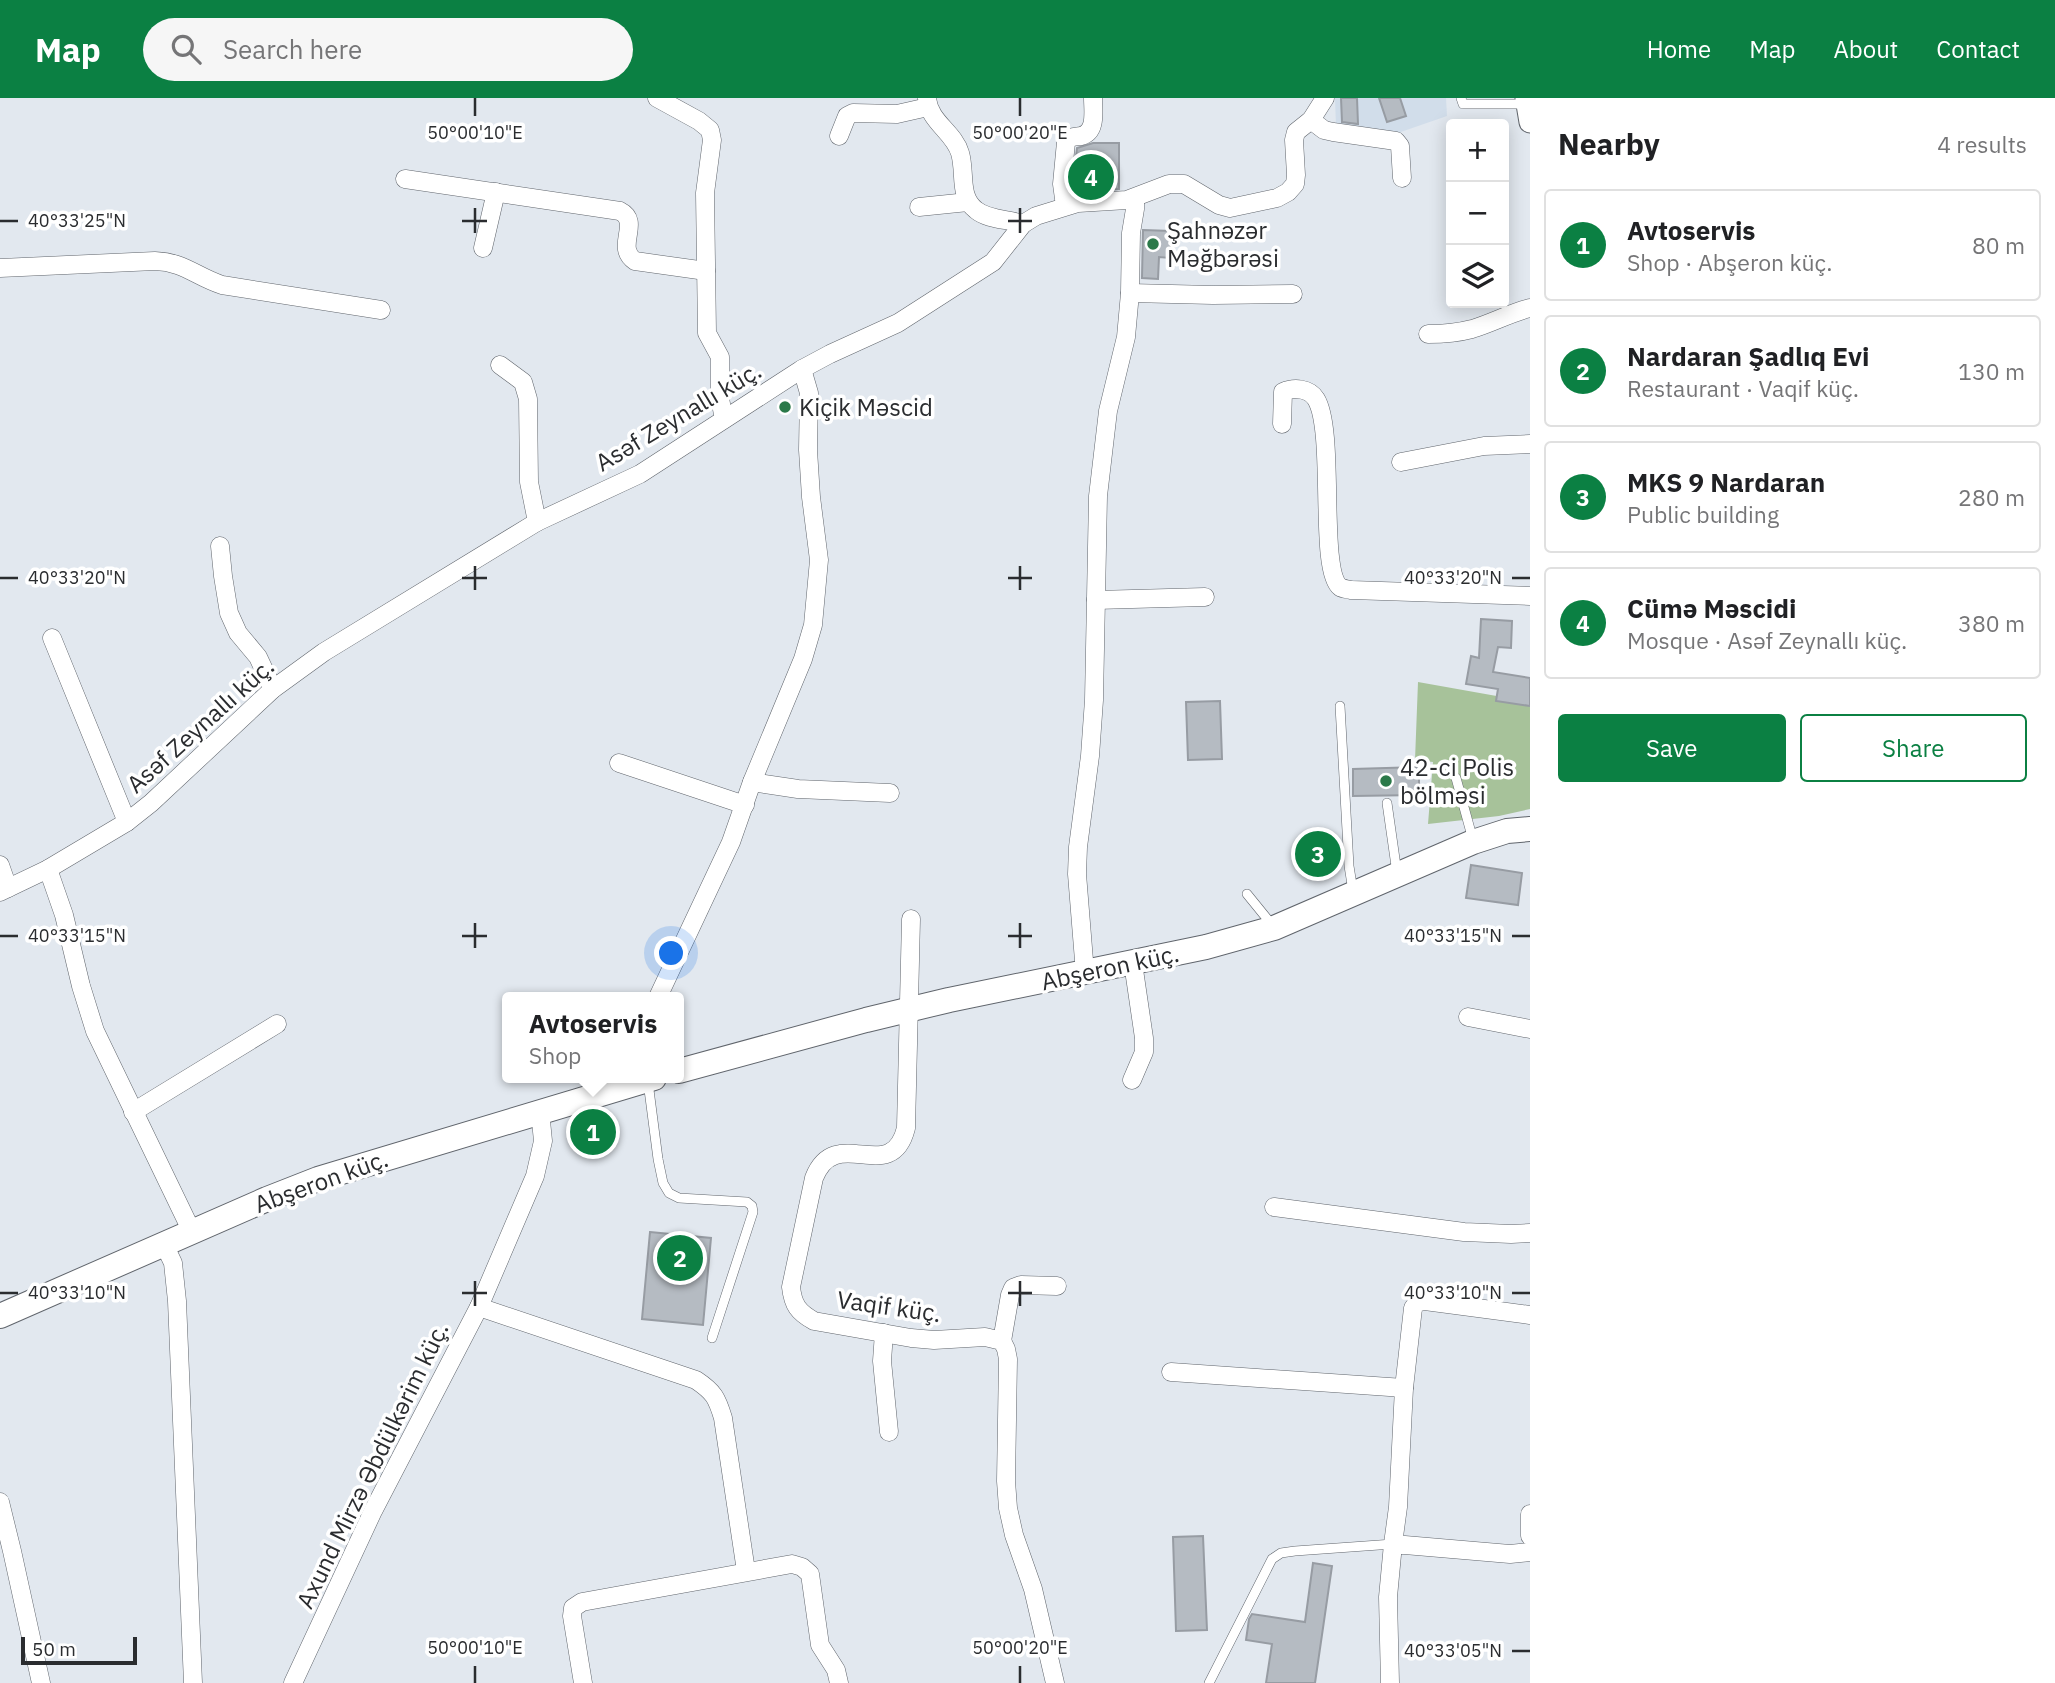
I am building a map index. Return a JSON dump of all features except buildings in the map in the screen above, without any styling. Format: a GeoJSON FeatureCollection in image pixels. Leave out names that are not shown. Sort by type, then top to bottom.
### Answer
{"type":"FeatureCollection","features":[{"type":"Feature","properties":{"kind":"main road","name":"Abşeron küç."},"geometry":{"type":"LineString","coordinates":[[684,1070],[910,1009],[1206,947],[1274,928],[1473,842],[1507,831],[1530,829]]}},
{"type":"Feature","properties":{"kind":"main road","name":"Abşeron küç."},"geometry":{"type":"LineString","coordinates":[[1,1314],[318,1179],[631,1083]]}},
{"type":"Feature","properties":{"kind":"street"},"geometry":{"type":"LineString","coordinates":[[657,98],[710,130],[712,140],[705,193],[707,333],[720,357],[720,399],[724,419]]}},
{"type":"Feature","properties":{"kind":"street"},"geometry":{"type":"LineString","coordinates":[[1065,206],[1062,184],[1066,142],[1071,137],[1090,132],[1093,98]]}},
{"type":"Feature","properties":{"kind":"street","name":"Asəf Zeynallı küç."},"geometry":{"type":"LineString","coordinates":[[4,890],[48,869],[127,822],[151,803],[273,689],[324,652],[537,522],[640,474],[802,369],[898,323],[993,262],[1023,224],[1035,216],[1065,206],[1135,198],[1161,185],[1177,183],[1191,187],[1230,208],[1277,198],[1288,192],[1295,184],[1296,132],[1311,120],[1325,98]]}},
{"type":"Feature","properties":{"kind":"street"},"geometry":{"type":"LineString","coordinates":[[839,136],[847,116],[853,113],[897,114],[927,103],[934,118],[959,150],[968,202],[984,214],[1023,224]]}},
{"type":"Feature","properties":{"kind":"street"},"geometry":{"type":"LineString","coordinates":[[1311,120],[1324,130],[1396,141],[1399,146],[1402,178]]}},
{"type":"Feature","properties":{"kind":"street"},"geometry":{"type":"LineString","coordinates":[[405,179],[620,211],[629,219],[626,252],[629,257],[635,261],[706,271]]}},
{"type":"Feature","properties":{"kind":"street"},"geometry":{"type":"LineString","coordinates":[[483,248],[496,192]]}},
{"type":"Feature","properties":{"kind":"street"},"geometry":{"type":"LineString","coordinates":[[1085,973],[1077,874],[1093,711],[1098,496],[1108,411],[1126,337],[1135,198]]}},
{"type":"Feature","properties":{"kind":"street"},"geometry":{"type":"LineString","coordinates":[[919,207],[968,202]]}},
{"type":"Feature","properties":{"kind":"street"},"geometry":{"type":"LineString","coordinates":[[0,268],[171,262],[222,285],[381,310]]}},
{"type":"Feature","properties":{"kind":"street"},"geometry":{"type":"LineString","coordinates":[[1130,293],[1293,294]]}},
{"type":"Feature","properties":{"kind":"street"},"geometry":{"type":"LineString","coordinates":[[1428,334],[1452,334],[1473,329],[1513,312],[1530,308]]}},
{"type":"Feature","properties":{"kind":"street"},"geometry":{"type":"LineString","coordinates":[[500,365],[523,382],[528,399],[529,482],[537,522]]}},
{"type":"Feature","properties":{"kind":"street"},"geometry":{"type":"LineString","coordinates":[[660,992],[731,842],[752,782],[803,659],[813,625],[819,560],[808,450],[809,393],[802,369]]}},
{"type":"Feature","properties":{"kind":"street"},"geometry":{"type":"LineString","coordinates":[[1282,424],[1283,392],[1290,389],[1305,390],[1316,398],[1323,417],[1328,533],[1333,571],[1340,587],[1351,590],[1530,596]]}},
{"type":"Feature","properties":{"kind":"street"},"geometry":{"type":"LineString","coordinates":[[1401,462],[1484,446],[1530,444]]}},
{"type":"Feature","properties":{"kind":"street"},"geometry":{"type":"LineString","coordinates":[[220,546],[229,613],[238,633],[258,657],[273,689]]}},
{"type":"Feature","properties":{"kind":"street"},"geometry":{"type":"LineString","coordinates":[[1096,600],[1205,597]]}},
{"type":"Feature","properties":{"kind":"street"},"geometry":{"type":"LineString","coordinates":[[52,638],[127,822]]}},
{"type":"Feature","properties":{"kind":"street"},"geometry":{"type":"LineString","coordinates":[[619,763],[745,805]]}},
{"type":"Feature","properties":{"kind":"street"},"geometry":{"type":"LineString","coordinates":[[752,782],[798,789],[890,793]]}},
{"type":"Feature","properties":{"kind":"street"},"geometry":{"type":"LineString","coordinates":[[0,865],[4,890]]}},
{"type":"Feature","properties":{"kind":"street"},"geometry":{"type":"LineString","coordinates":[[48,869],[64,915],[95,1031],[192,1232]]}},
{"type":"Feature","properties":{"kind":"street"},"geometry":{"type":"LineString","coordinates":[[910,1009],[911,919]]}},
{"type":"Feature","properties":{"kind":"street"},"geometry":{"type":"LineString","coordinates":[[1132,1080],[1144,1052],[1133,963]]}},
{"type":"Feature","properties":{"kind":"street","name":"Vaqif küç."},"geometry":{"type":"LineString","coordinates":[[910,1009],[906,1128],[903,1143],[894,1152],[884,1155],[836,1155],[826,1159],[818,1167],[791,1287],[793,1301],[800,1313],[814,1321],[924,1339],[985,1338],[1002,1341]]}},
{"type":"Feature","properties":{"kind":"street"},"geometry":{"type":"LineString","coordinates":[[1468,1017],[1530,1029]]}},
{"type":"Feature","properties":{"kind":"street"},"geometry":{"type":"LineString","coordinates":[[133,1112],[277,1024]]}},
{"type":"Feature","properties":{"kind":"street","name":"Axund Mirzə Əbdülkərim küç."},"geometry":{"type":"LineString","coordinates":[[293,1683],[373,1511],[479,1307],[535,1176],[543,1141],[540,1111]]}},
{"type":"Feature","properties":{"kind":"street"},"geometry":{"type":"LineString","coordinates":[[1274,1207],[1464,1232],[1530,1233]]}},
{"type":"Feature","properties":{"kind":"street"},"geometry":{"type":"LineString","coordinates":[[164,1244],[173,1263],[177,1301],[193,1683]]}},
{"type":"Feature","properties":{"kind":"street"},"geometry":{"type":"LineString","coordinates":[[1055,1683],[1035,1598],[1013,1535],[1008,1508],[1008,1359],[1002,1341],[1013,1288],[1021,1285],[1057,1286]]}},
{"type":"Feature","properties":{"kind":"street"},"geometry":{"type":"LineString","coordinates":[[1390,1683],[1388,1597],[1398,1507],[1404,1388],[1413,1308],[1418,1302],[1425,1301],[1530,1315]]}},
{"type":"Feature","properties":{"kind":"street"},"geometry":{"type":"LineString","coordinates":[[479,1307],[696,1380],[710,1389],[718,1400],[723,1418],[746,1571]]}},
{"type":"Feature","properties":{"kind":"street"},"geometry":{"type":"LineString","coordinates":[[884,1333],[882,1361],[889,1432]]}},
{"type":"Feature","properties":{"kind":"street"},"geometry":{"type":"LineString","coordinates":[[1171,1373],[1404,1388]]}},
{"type":"Feature","properties":{"kind":"street"},"geometry":{"type":"LineString","coordinates":[[0,1502],[41,1683]]}},
{"type":"Feature","properties":{"kind":"street"},"geometry":{"type":"LineString","coordinates":[[1530,1514],[1530,1536]]}},
{"type":"Feature","properties":{"kind":"street"},"geometry":{"type":"LineString","coordinates":[[1393,1544],[1510,1554],[1530,1552]]}},
{"type":"Feature","properties":{"kind":"street"},"geometry":{"type":"LineString","coordinates":[[583,1683],[572,1616],[573,1608],[582,1602],[792,1564],[802,1567],[810,1574],[820,1645],[836,1670],[839,1683]]}},
{"type":"Feature","properties":{"kind":"lane"},"geometry":{"type":"LineString","coordinates":[[1461,98],[1463,104],[1528,108]]}},
{"type":"Feature","properties":{"kind":"lane"},"geometry":{"type":"LineString","coordinates":[[1340,706],[1349,866],[1353,893]]}},
{"type":"Feature","properties":{"kind":"lane"},"geometry":{"type":"LineString","coordinates":[[1456,778],[1473,842]]}},
{"type":"Feature","properties":{"kind":"lane"},"geometry":{"type":"LineString","coordinates":[[1387,803],[1398,874]]}},
{"type":"Feature","properties":{"kind":"lane"},"geometry":{"type":"LineString","coordinates":[[1247,894],[1274,928]]}},
{"type":"Feature","properties":{"kind":"lane"},"geometry":{"type":"LineString","coordinates":[[642,1083],[663,1182],[669,1193],[679,1198],[747,1202],[752,1206],[753,1212],[712,1338]]}},
{"type":"Feature","properties":{"kind":"lane"},"geometry":{"type":"LineString","coordinates":[[1209,1683],[1272,1559],[1281,1553],[1295,1551],[1393,1544]]}},
{"type":"Feature","properties":{"kind":"shaded area"},"geometry":{"type":"Polygon","coordinates":[[[1335,98],[1446,98],[1447,116],[1395,134],[1336,127],[1335,98]]]}},
{"type":"Feature","properties":{"kind":"green space"},"geometry":{"type":"Polygon","coordinates":[[[1418,682],[1530,702],[1530,809],[1499,816],[1428,824],[1433,762],[1415,760],[1418,682]]]}},
{"type":"Feature","properties":{"kind":"place","name":"Cümə Məscidi"},"geometry":{"type":"Point","coordinates":[1091,177]}},
{"type":"Feature","properties":{"kind":"place","name":"Şahnəzər Məğbərəsi"},"geometry":{"type":"Point","coordinates":[1153,244]}},
{"type":"Feature","properties":{"kind":"place","name":"Kiçik Məscid"},"geometry":{"type":"Point","coordinates":[785,407]}},
{"type":"Feature","properties":{"kind":"place","name":"42-ci Polis bölməsi"},"geometry":{"type":"Point","coordinates":[1386,781]}},
{"type":"Feature","properties":{"kind":"place","name":"MKS 9 Nardaran"},"geometry":{"type":"Point","coordinates":[1318,854]}},
{"type":"Feature","properties":{"kind":"place","name":"Avtoservis"},"geometry":{"type":"Point","coordinates":[593,1132]}},
{"type":"Feature","properties":{"kind":"place","name":"Nardaran Şadlıq Evi"},"geometry":{"type":"Point","coordinates":[680,1258]}}]}
